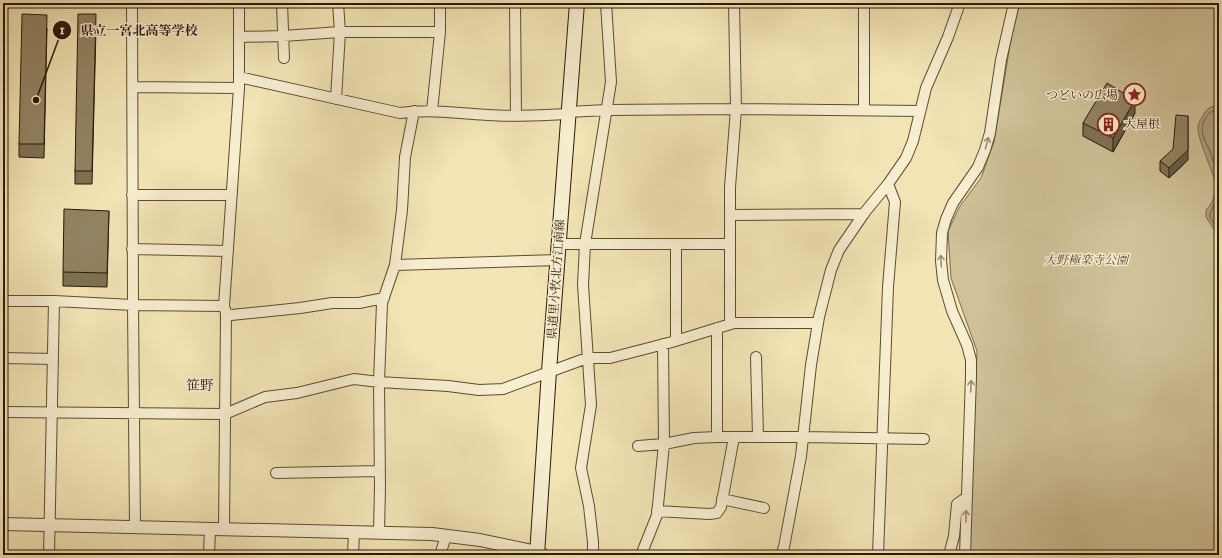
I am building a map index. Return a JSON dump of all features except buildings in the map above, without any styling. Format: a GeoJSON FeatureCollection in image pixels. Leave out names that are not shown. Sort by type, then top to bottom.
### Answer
{"type":"FeatureCollection","features":[{"type":"Feature","properties":{"kind":"main road","name":"県道里小牧北方江南線"},"geometry":{"type":"LineString","coordinates":[[539,554],[549,372],[576,3]]}},
{"type":"Feature","properties":{"kind":"street"},"geometry":{"type":"LineString","coordinates":[[132,3],[132,249],[135,527]]}},
{"type":"Feature","properties":{"kind":"street"},"geometry":{"type":"LineString","coordinates":[[224,529],[225,310],[239,83],[239,3]]}},
{"type":"Feature","properties":{"kind":"street"},"geometry":{"type":"LineString","coordinates":[[282,3],[284,58]]}},
{"type":"Feature","properties":{"kind":"street"},"geometry":{"type":"LineString","coordinates":[[336,99],[340,32],[338,3]]}},
{"type":"Feature","properties":{"kind":"street"},"geometry":{"type":"LineString","coordinates":[[432,111],[440,32],[440,3]]}},
{"type":"Feature","properties":{"kind":"street"},"geometry":{"type":"LineString","coordinates":[[515,3],[516,116]]}},
{"type":"Feature","properties":{"kind":"street"},"geometry":{"type":"LineString","coordinates":[[593,555],[590,506],[581,468],[591,405],[583,285],[585,244],[611,82],[606,3]]}},
{"type":"Feature","properties":{"kind":"street"},"geometry":{"type":"LineString","coordinates":[[730,324],[730,187],[736,109],[734,3]]}},
{"type":"Feature","properties":{"kind":"street"},"geometry":{"type":"LineString","coordinates":[[864,3],[864,110]]}},
{"type":"Feature","properties":{"kind":"street"},"geometry":{"type":"LineString","coordinates":[[781,555],[784,547],[803,436],[809,380],[818,323],[826,286],[839,250],[906,158],[913,141],[926,88],[948,37],[960,3]]}},
{"type":"Feature","properties":{"kind":"street"},"geometry":{"type":"LineString","coordinates":[[965,555],[966,498],[972,376],[971,360],[967,344],[952,310],[943,280],[941,261],[942,233],[953,203],[978,167],[985,150],[990,133],[1001,60],[1014,3]]}},
{"type":"Feature","properties":{"kind":"street"},"geometry":{"type":"LineString","coordinates":[[239,37],[340,32],[440,32]]}},
{"type":"Feature","properties":{"kind":"street"},"geometry":{"type":"LineString","coordinates":[[132,87],[239,83],[336,99],[400,113],[432,111],[516,116],[606,110],[920,110]]}},
{"type":"Feature","properties":{"kind":"street"},"geometry":{"type":"LineString","coordinates":[[379,532],[379,382],[382,303],[395,265],[402,210],[405,157],[414,111]]}},
{"type":"Feature","properties":{"kind":"street"},"geometry":{"type":"LineString","coordinates":[[878,555],[888,287],[895,202],[888,184]]}},
{"type":"Feature","properties":{"kind":"street"},"geometry":{"type":"LineString","coordinates":[[132,195],[232,195]]}},
{"type":"Feature","properties":{"kind":"street"},"geometry":{"type":"LineString","coordinates":[[730,215],[864,214]]}},
{"type":"Feature","properties":{"kind":"street"},"geometry":{"type":"LineString","coordinates":[[559,244],[730,244]]}},
{"type":"Feature","properties":{"kind":"street"},"geometry":{"type":"LineString","coordinates":[[676,244],[676,340]]}},
{"type":"Feature","properties":{"kind":"street"},"geometry":{"type":"LineString","coordinates":[[132,249],[228,250]]}},
{"type":"Feature","properties":{"kind":"street"},"geometry":{"type":"LineString","coordinates":[[395,265],[558,260]]}},
{"type":"Feature","properties":{"kind":"street"},"geometry":{"type":"LineString","coordinates":[[3,301],[54,301],[225,310],[231,315],[332,303],[359,302],[384,298]]}},
{"type":"Feature","properties":{"kind":"street"},"geometry":{"type":"LineString","coordinates":[[49,555],[54,301]]}},
{"type":"Feature","properties":{"kind":"street"},"geometry":{"type":"LineString","coordinates":[[3,412],[134,415],[225,414],[266,397],[297,393],[354,379],[448,386],[479,390],[503,389],[587,358],[610,358],[734,323],[818,323]]}},
{"type":"Feature","properties":{"kind":"street"},"geometry":{"type":"LineString","coordinates":[[716,328],[716,437]]}},
{"type":"Feature","properties":{"kind":"street"},"geometry":{"type":"LineString","coordinates":[[641,555],[657,512],[664,444],[663,344]]}},
{"type":"Feature","properties":{"kind":"street"},"geometry":{"type":"LineString","coordinates":[[756,357],[758,437]]}},
{"type":"Feature","properties":{"kind":"street"},"geometry":{"type":"LineString","coordinates":[[3,358],[53,359]]}},
{"type":"Feature","properties":{"kind":"street"},"geometry":{"type":"LineString","coordinates":[[638,446],[664,444],[694,438],[716,437],[803,436],[924,439]]}},
{"type":"Feature","properties":{"kind":"street"},"geometry":{"type":"LineString","coordinates":[[657,512],[717,513],[721,507],[734,437]]}},
{"type":"Feature","properties":{"kind":"street"},"geometry":{"type":"LineString","coordinates":[[276,473],[380,471]]}},
{"type":"Feature","properties":{"kind":"street"},"geometry":{"type":"LineString","coordinates":[[949,555],[954,536],[957,504],[966,498]]}},
{"type":"Feature","properties":{"kind":"street"},"geometry":{"type":"LineString","coordinates":[[722,499],[764,508]]}},
{"type":"Feature","properties":{"kind":"street"},"geometry":{"type":"LineString","coordinates":[[3,524],[379,532],[446,536],[480,540],[539,554]]}},
{"type":"Feature","properties":{"kind":"street"},"geometry":{"type":"LineString","coordinates":[[209,555],[210,529]]}},
{"type":"Feature","properties":{"kind":"street"},"geometry":{"type":"LineString","coordinates":[[353,555],[354,532]]}},
{"type":"Feature","properties":{"kind":"street"},"geometry":{"type":"LineString","coordinates":[[440,555],[446,536]]}},
{"type":"Feature","properties":{"kind":"green space","name":"大野極楽寺公園"},"geometry":{"type":"Polygon","coordinates":[[[1020,3],[1219,3],[1219,555],[970,555],[977,351],[951,278],[948,231],[960,206],[981,178],[994,142],[1012,33],[1020,3]]]}},
{"type":"Feature","properties":{"kind":"water"},"geometry":{"type":"Polygon","coordinates":[[[1219,105],[1219,135],[1216,143],[1219,151],[1219,237],[1206,217],[1206,210],[1214,198],[1215,182],[1199,137],[1198,125],[1208,109],[1219,105]]]}},
{"type":"Feature","properties":{"kind":"place","name":"つどいの広場"},"geometry":{"type":"Point","coordinates":[1134,95]}},
{"type":"Feature","properties":{"kind":"place","name":"県立一宮北高等学校"},"geometry":{"type":"Point","coordinates":[36,100]}},
{"type":"Feature","properties":{"kind":"place","name":"大屋根"},"geometry":{"type":"Point","coordinates":[1109,124]}},
{"type":"Feature","properties":{"kind":"district","name":"笹野"},"geometry":{"type":"Point","coordinates":[200,385]}}]}
